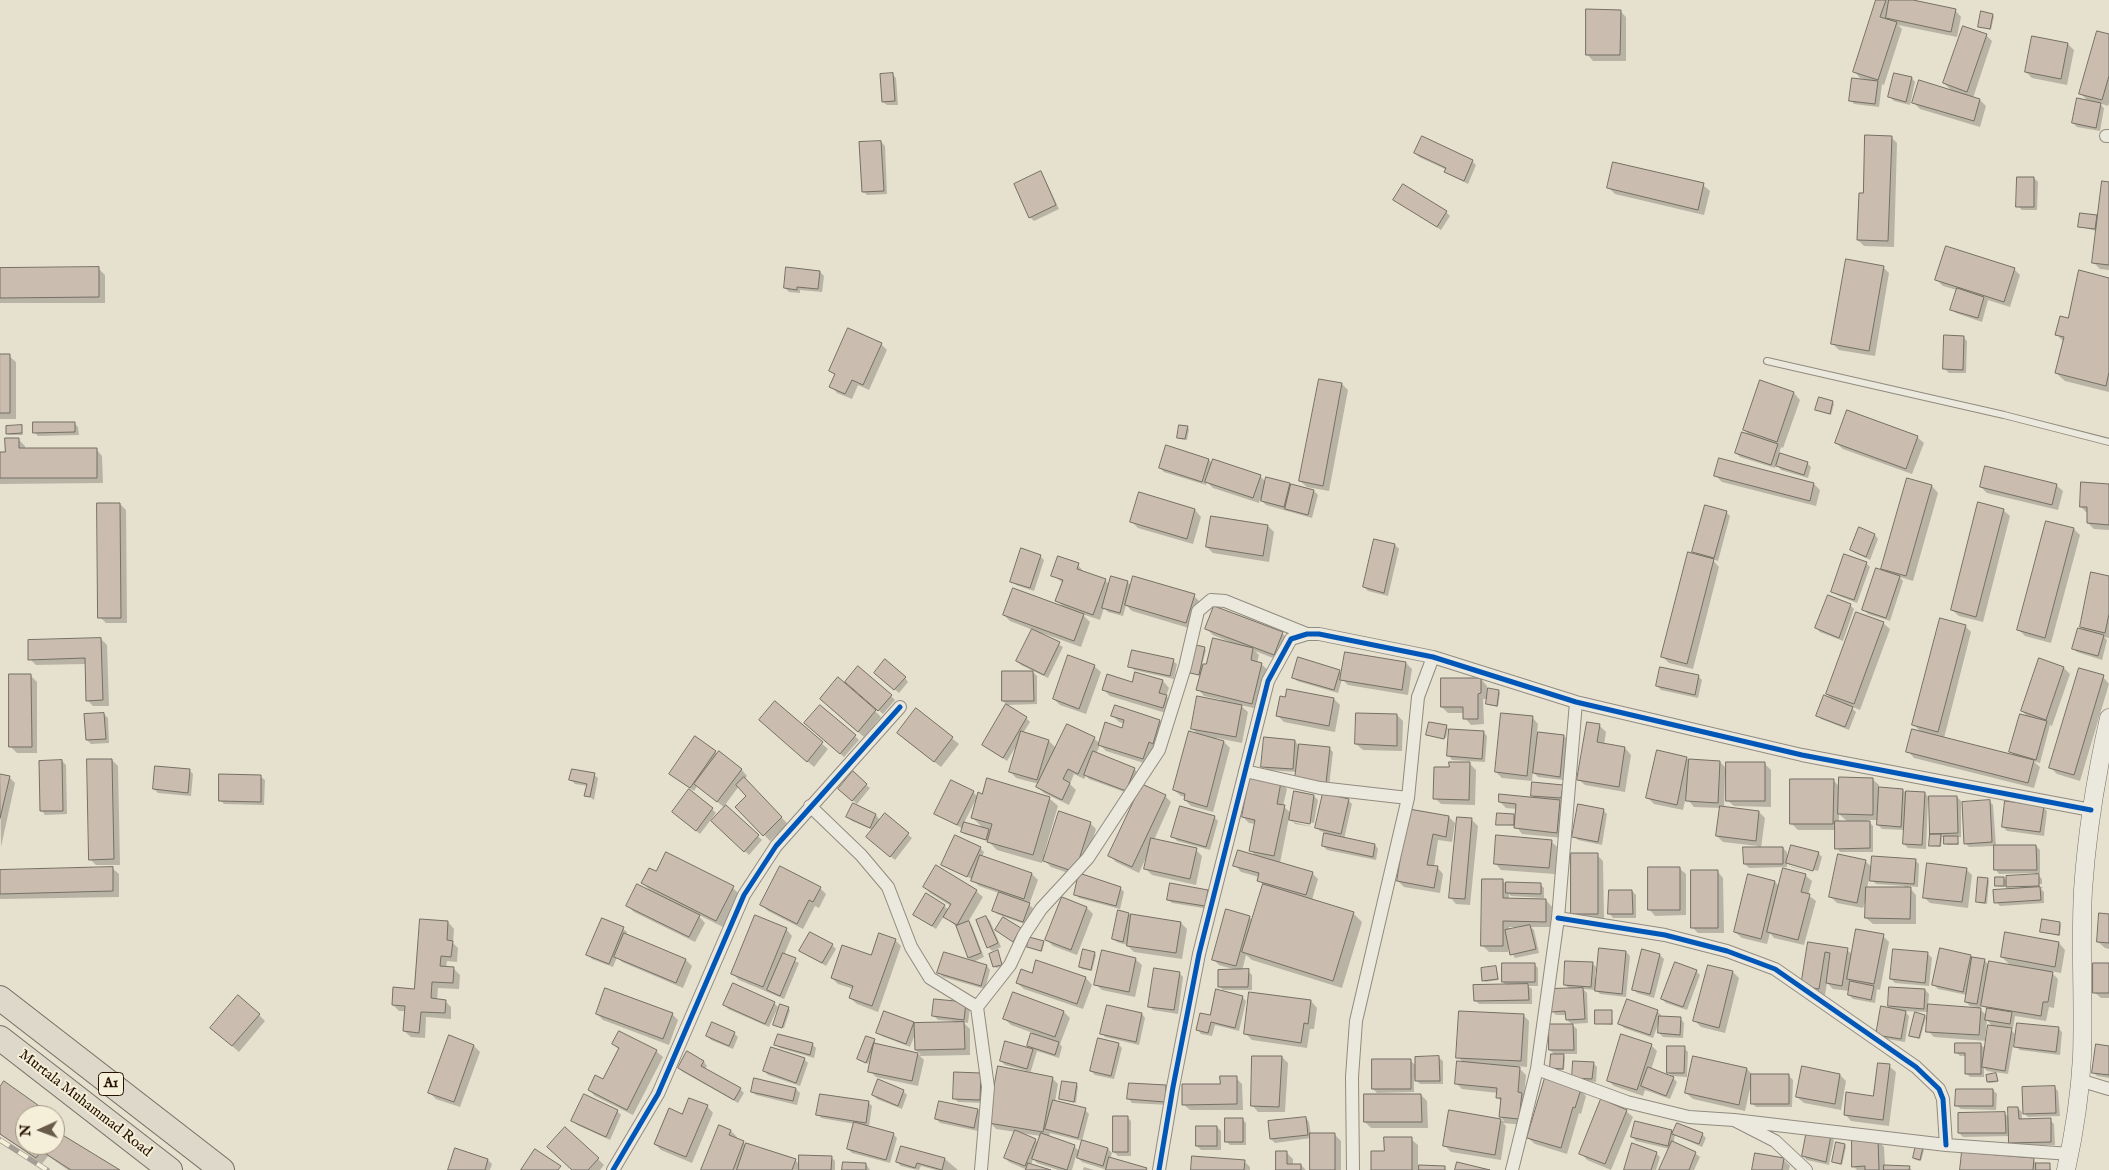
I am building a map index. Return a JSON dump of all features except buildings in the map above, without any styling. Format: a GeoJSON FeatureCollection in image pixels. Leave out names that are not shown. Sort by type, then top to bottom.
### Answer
{"type":"FeatureCollection","features":[{"type":"Feature","properties":{"kind":"highway","name":"Murtala Muhammad Road"},"geometry":{"type":"LineString","coordinates":[[0,998],[222,1170]]}},
{"type":"Feature","properties":{"kind":"highway","name":"Murtala Muhammad Road"},"geometry":{"type":"LineString","coordinates":[[0,1038],[170,1170]]}},
{"type":"Feature","properties":{"kind":"street"},"geometry":{"type":"LineString","coordinates":[[981,1170],[988,1087],[978,1007],[1010,965],[1024,935],[1040,909],[1088,858],[1160,750],[1185,667],[1198,611],[1211,600],[1225,601],[1307,634]]}},
{"type":"Feature","properties":{"kind":"street"},"geometry":{"type":"LineString","coordinates":[[1159,1170],[1199,954],[1268,681],[1292,639],[1307,634],[1318,634],[1433,657],[1576,702],[1802,755],[2091,810]]}},
{"type":"Feature","properties":{"kind":"street"},"geometry":{"type":"LineString","coordinates":[[1353,1170],[1352,1077],[1356,1021],[1408,798],[1418,698],[1433,657]]}},
{"type":"Feature","properties":{"kind":"street"},"geometry":{"type":"LineString","coordinates":[[1512,1170],[1537,1069],[1558,918],[1576,702]]}},
{"type":"Feature","properties":{"kind":"street"},"geometry":{"type":"LineString","coordinates":[[613,1170],[658,1094],[744,894],[776,846],[900,707]]}},
{"type":"Feature","properties":{"kind":"street"},"geometry":{"type":"LineString","coordinates":[[1537,1069],[1627,1102],[1689,1117],[1734,1120],[1946,1145],[2068,1162],[2082,1059],[2083,892],[2095,777],[2109,718]]}},
{"type":"Feature","properties":{"kind":"street"},"geometry":{"type":"LineString","coordinates":[[1245,771],[1320,788],[1408,798]]}},
{"type":"Feature","properties":{"kind":"street"},"geometry":{"type":"LineString","coordinates":[[810,806],[861,856],[888,886],[911,947],[930,978],[978,1007]]}},
{"type":"Feature","properties":{"kind":"street"},"geometry":{"type":"LineString","coordinates":[[1558,918],[1665,935],[1727,951],[1775,970],[1916,1067],[1939,1089],[1944,1099],[1946,1145]]}},
{"type":"Feature","properties":{"kind":"street"},"geometry":{"type":"LineString","coordinates":[[2079,1080],[2109,1089]]}},
{"type":"Feature","properties":{"kind":"street"},"geometry":{"type":"LineString","coordinates":[[1734,1120],[1775,1141],[1806,1170]]}},
{"type":"Feature","properties":{"kind":"lane"},"geometry":{"type":"LineString","coordinates":[[1767,361],[2004,415],[2109,442]]}},
{"type":"Feature","properties":{"kind":"railway"},"geometry":{"type":"LineString","coordinates":[[0,1140],[47,1170]]}},
{"type":"Feature","properties":{"kind":"cycle path"},"geometry":{"type":"LineString","coordinates":[[1159,1170],[1199,954],[1268,681],[1291,639],[1307,634],[1319,634],[1433,657],[1576,702],[1802,755],[2091,810]]}},
{"type":"Feature","properties":{"kind":"cycle path"},"geometry":{"type":"LineString","coordinates":[[613,1170],[658,1094],[744,895],[776,846],[900,707]]}},
{"type":"Feature","properties":{"kind":"cycle path"},"geometry":{"type":"LineString","coordinates":[[1558,918],[1665,935],[1727,951],[1775,969],[1916,1067],[1939,1089],[1943,1099],[1946,1145]]}}]}
